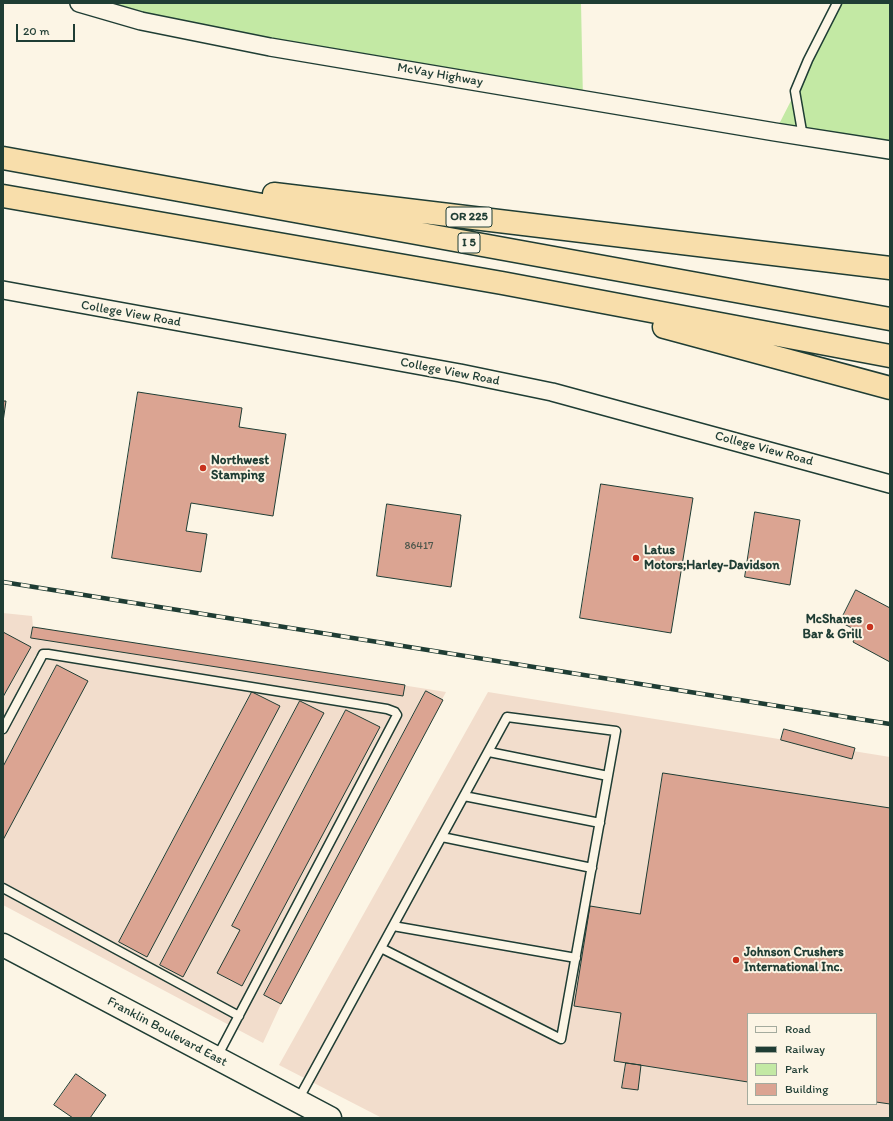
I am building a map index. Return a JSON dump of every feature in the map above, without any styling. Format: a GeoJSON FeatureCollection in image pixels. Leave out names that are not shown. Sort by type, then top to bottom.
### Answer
{"type":"FeatureCollection","features":[{"type":"Feature","properties":{"kind":"highway","name":"I 5"},"geometry":{"type":"LineString","coordinates":[[3,158],[890,320]]}},
{"type":"Feature","properties":{"kind":"highway","name":"OR 225"},"geometry":{"type":"LineString","coordinates":[[48,166],[890,268]]}},
{"type":"Feature","properties":{"kind":"highway"},"geometry":{"type":"LineString","coordinates":[[3,196],[502,282],[890,356]]}},
{"type":"Feature","properties":{"kind":"highway"},"geometry":{"type":"LineString","coordinates":[[502,282],[890,388]]}},
{"type":"Feature","properties":{"kind":"main road","name":"Franklin Boulevard East"},"geometry":{"type":"LineString","coordinates":[[3,945],[330,1118]]}},
{"type":"Feature","properties":{"kind":"street","name":"McVay Highway"},"geometry":{"type":"LineString","coordinates":[[79,3],[141,21],[270,47],[803,137],[890,150]]}},
{"type":"Feature","properties":{"kind":"street","name":"College View Road"},"geometry":{"type":"LineString","coordinates":[[3,290],[460,373],[552,392],[890,484]]}},
{"type":"Feature","properties":{"kind":"lane"},"geometry":{"type":"LineString","coordinates":[[803,137],[795,91],[808,60],[837,3]]}},
{"type":"Feature","properties":{"kind":"lane"},"geometry":{"type":"LineString","coordinates":[[3,729],[43,654],[387,710],[394,712],[397,715],[217,1058]]}},
{"type":"Feature","properties":{"kind":"lane"},"geometry":{"type":"LineString","coordinates":[[297,1100],[507,717],[616,731],[561,1039],[381,948]]}},
{"type":"Feature","properties":{"kind":"lane"},"geometry":{"type":"LineString","coordinates":[[488,752],[608,776]]}},
{"type":"Feature","properties":{"kind":"lane"},"geometry":{"type":"LineString","coordinates":[[464,796],[600,823]]}},
{"type":"Feature","properties":{"kind":"lane"},"geometry":{"type":"LineString","coordinates":[[442,837],[592,868]]}},
{"type":"Feature","properties":{"kind":"lane"},"geometry":{"type":"LineString","coordinates":[[3,888],[239,1016]]}},
{"type":"Feature","properties":{"kind":"lane"},"geometry":{"type":"LineString","coordinates":[[393,926],[576,958]]}},
{"type":"Feature","properties":{"kind":"shaded area"},"geometry":{"type":"Polygon","coordinates":[[[3,613],[32,616],[33,627],[446,692],[281,1004],[263,1043],[3,905],[3,613]]]}},
{"type":"Feature","properties":{"kind":"shaded area"},"geometry":{"type":"Polygon","coordinates":[[[488,692],[890,757],[890,1118],[382,1118],[279,1065],[488,692]]]}},
{"type":"Feature","properties":{"kind":"green space"},"geometry":{"type":"Polygon","coordinates":[[[89,3],[581,3],[583,100],[89,3]]]}},
{"type":"Feature","properties":{"kind":"green space"},"geometry":{"type":"Polygon","coordinates":[[[841,3],[890,3],[890,145],[775,132],[841,3]]]}},
{"type":"Feature","properties":{"kind":"building","name":"Northwest Stamping"},"geometry":{"type":"Polygon","coordinates":[[[138,392],[242,408],[239,427],[286,434],[273,516],[191,503],[186,531],[207,534],[201,572],[112,558],[138,392]]]}},
{"type":"Feature","properties":{"kind":"building"},"geometry":{"type":"Polygon","coordinates":[[[3,401],[6,401],[3,422],[3,401]]]}},
{"type":"Feature","properties":{"kind":"building","name":"Latus Motors;Harley-Davidson"},"geometry":{"type":"Polygon","coordinates":[[[601,484],[693,498],[671,633],[580,618],[601,484]]]}},
{"type":"Feature","properties":{"kind":"building"},"geometry":{"type":"Polygon","coordinates":[[[387,504],[461,515],[451,587],[377,576],[387,504]]]}},
{"type":"Feature","properties":{"kind":"building"},"geometry":{"type":"Polygon","coordinates":[[[755,512],[800,520],[790,585],[745,577],[755,512]]]}},
{"type":"Feature","properties":{"kind":"building","name":"McShanes Bar & Grill"},"geometry":{"type":"Polygon","coordinates":[[[856,590],[890,608],[890,662],[853,642],[858,631],[840,622],[856,590]]]}},
{"type":"Feature","properties":{"kind":"building"},"geometry":{"type":"Polygon","coordinates":[[[33,627],[405,685],[403,696],[31,638],[33,627]]]}},
{"type":"Feature","properties":{"kind":"building"},"geometry":{"type":"Polygon","coordinates":[[[3,632],[31,647],[3,697],[3,632]]]}},
{"type":"Feature","properties":{"kind":"building"},"geometry":{"type":"Polygon","coordinates":[[[57,665],[88,681],[3,840],[3,767],[57,665]]]}},
{"type":"Feature","properties":{"kind":"building"},"geometry":{"type":"Polygon","coordinates":[[[426,691],[443,700],[281,1004],[264,995],[426,691]]]}},
{"type":"Feature","properties":{"kind":"building"},"geometry":{"type":"Polygon","coordinates":[[[252,692],[280,706],[147,957],[119,942],[252,692]]]}},
{"type":"Feature","properties":{"kind":"building"},"geometry":{"type":"Polygon","coordinates":[[[300,701],[324,713],[183,977],[160,965],[300,701]]]}},
{"type":"Feature","properties":{"kind":"building"},"geometry":{"type":"Polygon","coordinates":[[[346,710],[380,727],[242,986],[217,973],[240,930],[232,926],[346,710]]]}},
{"type":"Feature","properties":{"kind":"building"},"geometry":{"type":"Polygon","coordinates":[[[784,729],[855,748],[852,759],[781,740],[784,729]]]}},
{"type":"Feature","properties":{"kind":"building","name":"Johnson Crushers International Inc."},"geometry":{"type":"Polygon","coordinates":[[[663,773],[890,808],[890,1104],[877,1102],[877,1013],[747,1013],[747,1082],[614,1061],[621,1013],[574,1006],[590,906],[640,914],[663,773]]]}},
{"type":"Feature","properties":{"kind":"building"},"geometry":{"type":"Polygon","coordinates":[[[626,1063],[641,1065],[638,1090],[622,1088],[626,1063]]]}},
{"type":"Feature","properties":{"kind":"building"},"geometry":{"type":"Polygon","coordinates":[[[76,1074],[106,1095],[90,1118],[73,1118],[54,1105],[76,1074]]]}},
{"type":"Feature","properties":{"kind":"railway"},"geometry":{"type":"LineString","coordinates":[[3,582],[890,724]]}},
{"type":"Feature","properties":{"kind":"place","name":"Northwest Stamping"},"geometry":{"type":"Point","coordinates":[203,468]}},
{"type":"Feature","properties":{"kind":"place","name":"Latus Motors;Harley-Davidson"},"geometry":{"type":"Point","coordinates":[636,558]}},
{"type":"Feature","properties":{"kind":"place","name":"McShanes Bar & Grill"},"geometry":{"type":"Point","coordinates":[870,627]}},
{"type":"Feature","properties":{"kind":"place","name":"Johnson Crushers International Inc."},"geometry":{"type":"Point","coordinates":[736,960]}}]}
